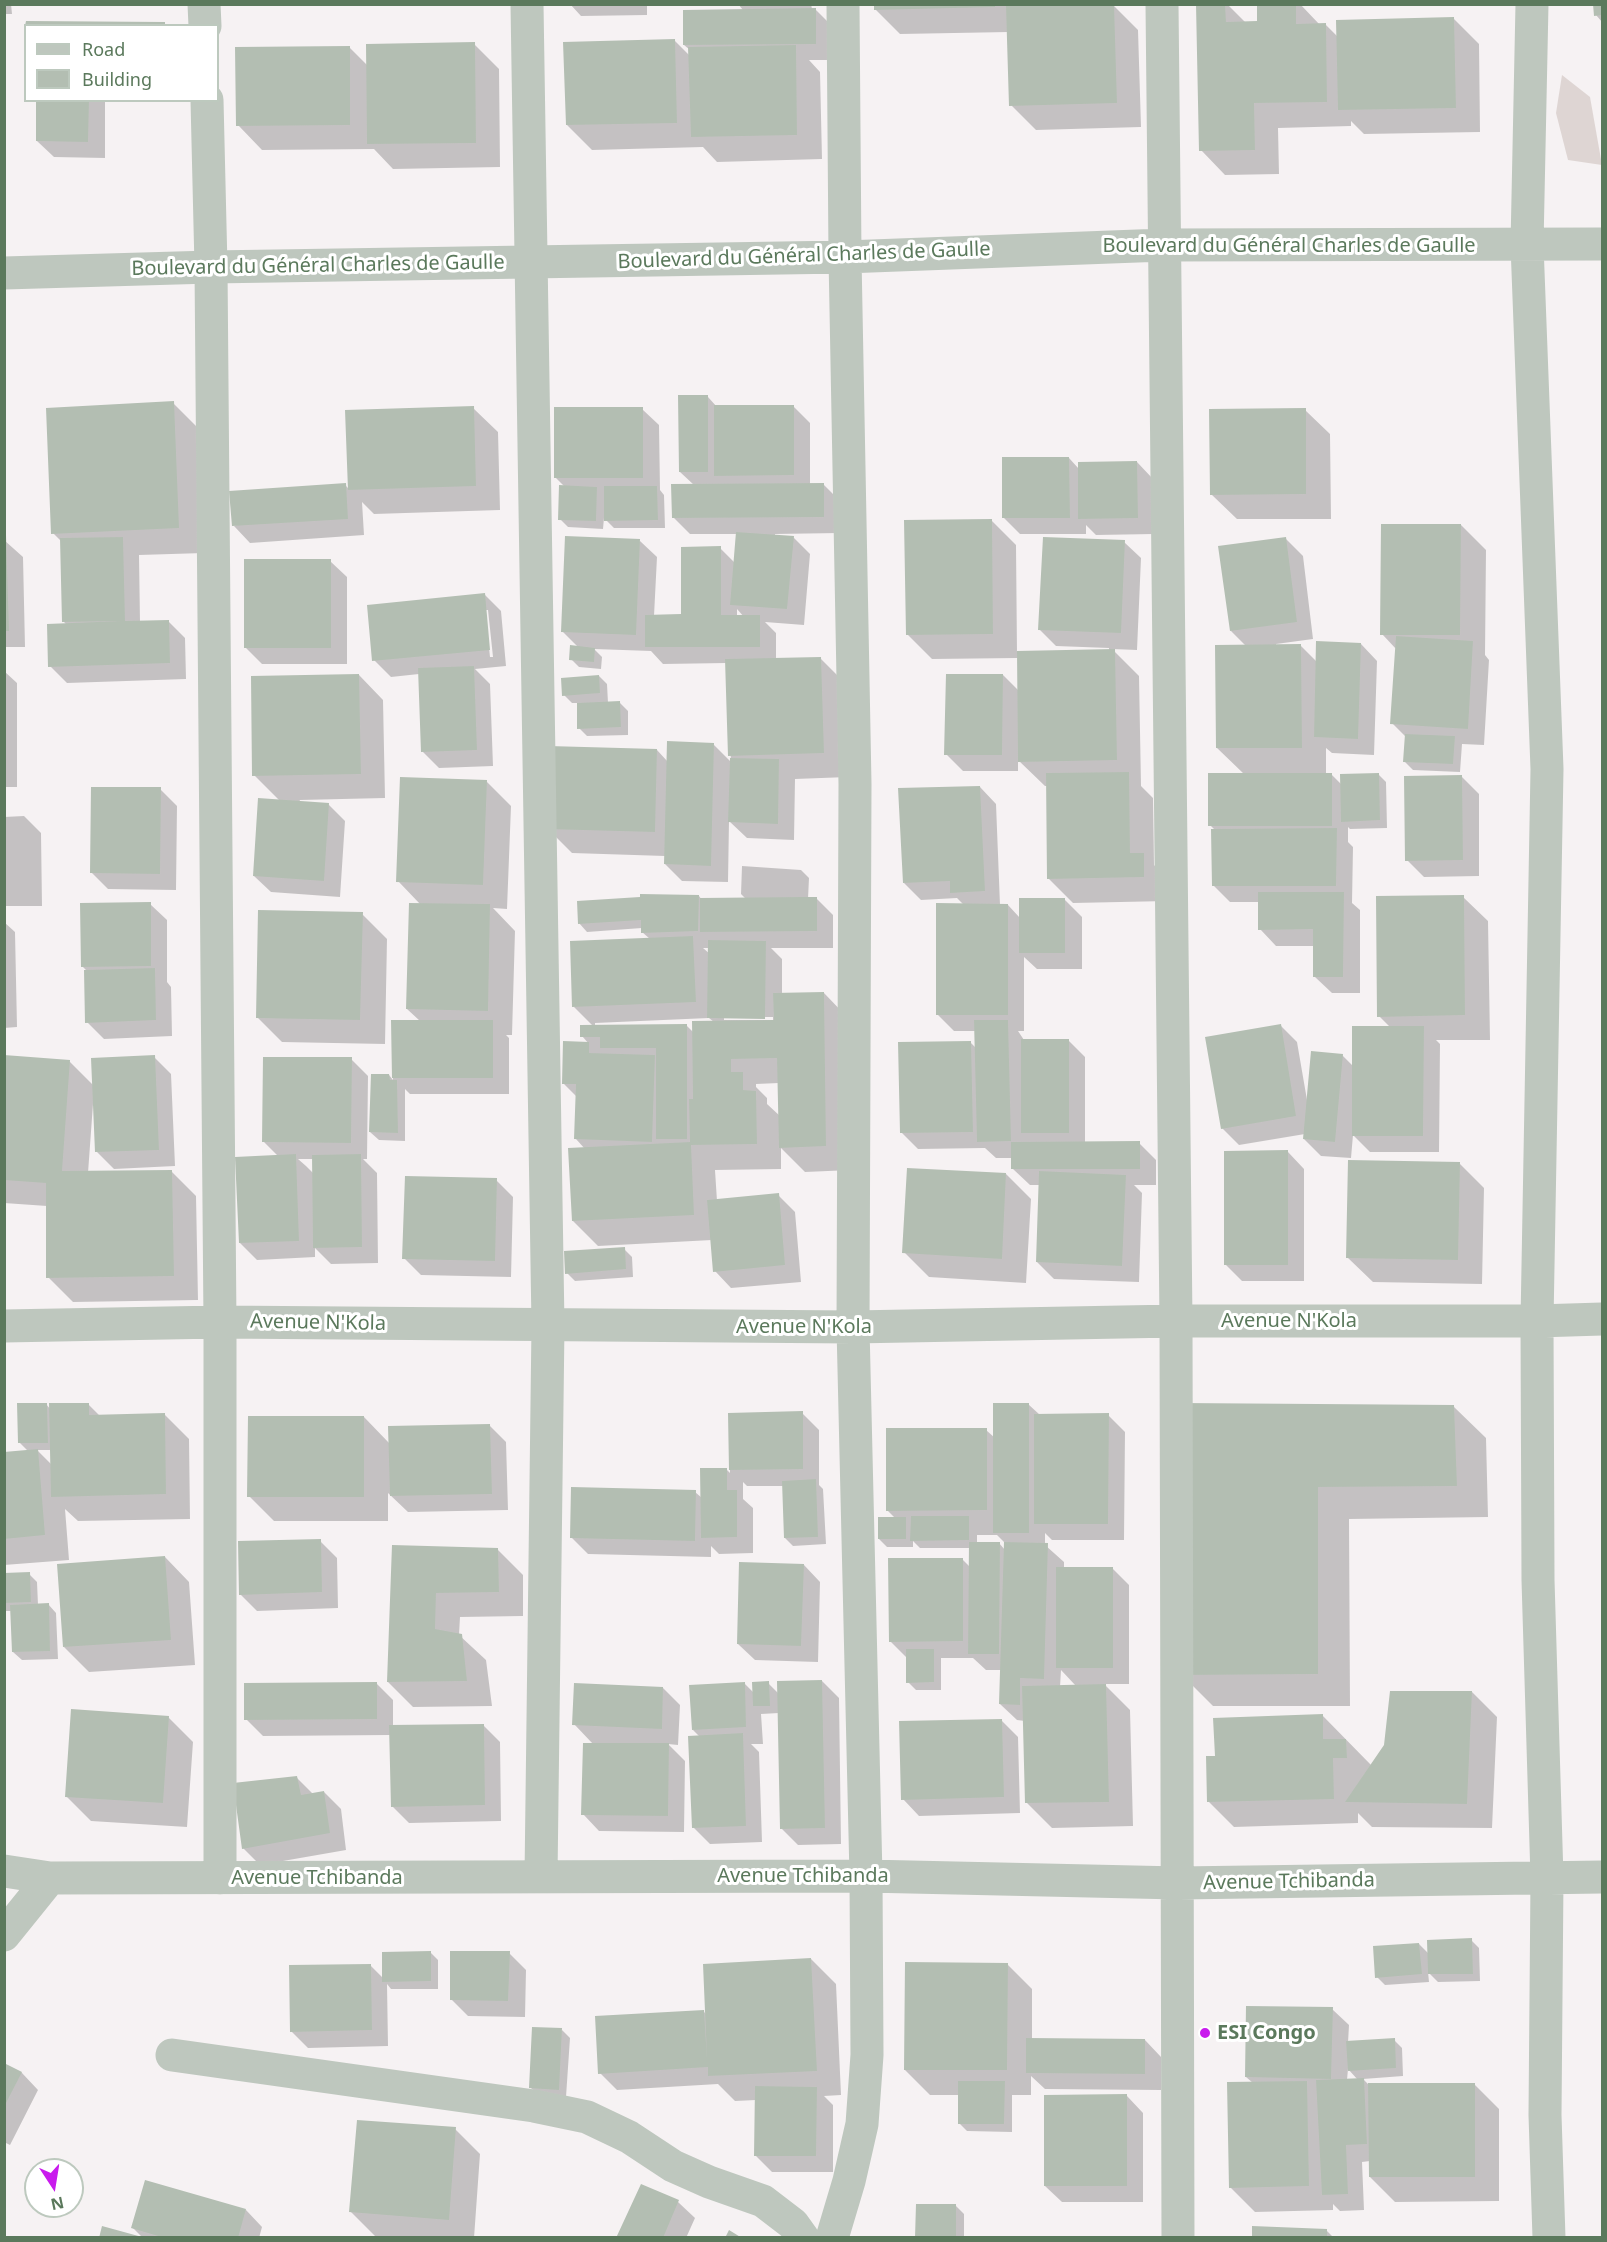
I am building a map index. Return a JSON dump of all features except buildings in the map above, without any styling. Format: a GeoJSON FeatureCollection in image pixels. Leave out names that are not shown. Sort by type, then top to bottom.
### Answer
{"type":"FeatureCollection","features":[{"type":"Feature","properties":{"kind":"street"},"geometry":{"type":"LineString","coordinates":[[204,4],[205,24]]}},
{"type":"Feature","properties":{"kind":"street"},"geometry":{"type":"LineString","coordinates":[[526,4],[548,1325],[541,1877]]}},
{"type":"Feature","properties":{"kind":"street"},"geometry":{"type":"LineString","coordinates":[[832,2238],[849,2181],[862,2124],[867,2055],[866,1876],[853,1327],[855,784],[845,256],[843,4]]}},
{"type":"Feature","properties":{"kind":"street"},"geometry":{"type":"LineString","coordinates":[[1162,4],[1176,1321],[1178,2238]]}},
{"type":"Feature","properties":{"kind":"street"},"geometry":{"type":"LineString","coordinates":[[1532,4],[1527,245],[1547,769],[1537,1321],[1538,1580],[1547,1878],[1545,2115],[1549,2238]]}},
{"type":"Feature","properties":{"kind":"street"},"geometry":{"type":"LineString","coordinates":[[207,102],[211,267],[220,1322],[220,1878]]}},
{"type":"Feature","properties":{"kind":"street","name":"Boulevard du Général Charles de Gaulle"},"geometry":{"type":"LineString","coordinates":[[4,273],[211,267],[845,256],[1164,245],[1602,244]]}},
{"type":"Feature","properties":{"kind":"street","name":"Avenue N'Kola"},"geometry":{"type":"LineString","coordinates":[[4,1326],[220,1322],[853,1327],[1176,1321],[1602,1319]]}},
{"type":"Feature","properties":{"kind":"street","name":"Avenue Tchibanda"},"geometry":{"type":"LineString","coordinates":[[4,1871],[50,1878],[866,1876],[1179,1883],[1602,1877]]}},
{"type":"Feature","properties":{"kind":"street"},"geometry":{"type":"LineString","coordinates":[[4,1935],[50,1878]]}},
{"type":"Feature","properties":{"kind":"street"},"geometry":{"type":"LineString","coordinates":[[172,2055],[534,2106],[587,2118],[628,2137],[673,2166],[709,2182],[763,2201],[793,2224],[803,2238]]}},
{"type":"Feature","properties":{"kind":"shaded area"},"geometry":{"type":"Polygon","coordinates":[[[1562,75],[1590,97],[1602,165],[1568,160],[1556,113],[1562,75]]]}},
{"type":"Feature","properties":{"kind":"place","name":"ESI Congo"},"geometry":{"type":"Point","coordinates":[1205,2033]}}]}
